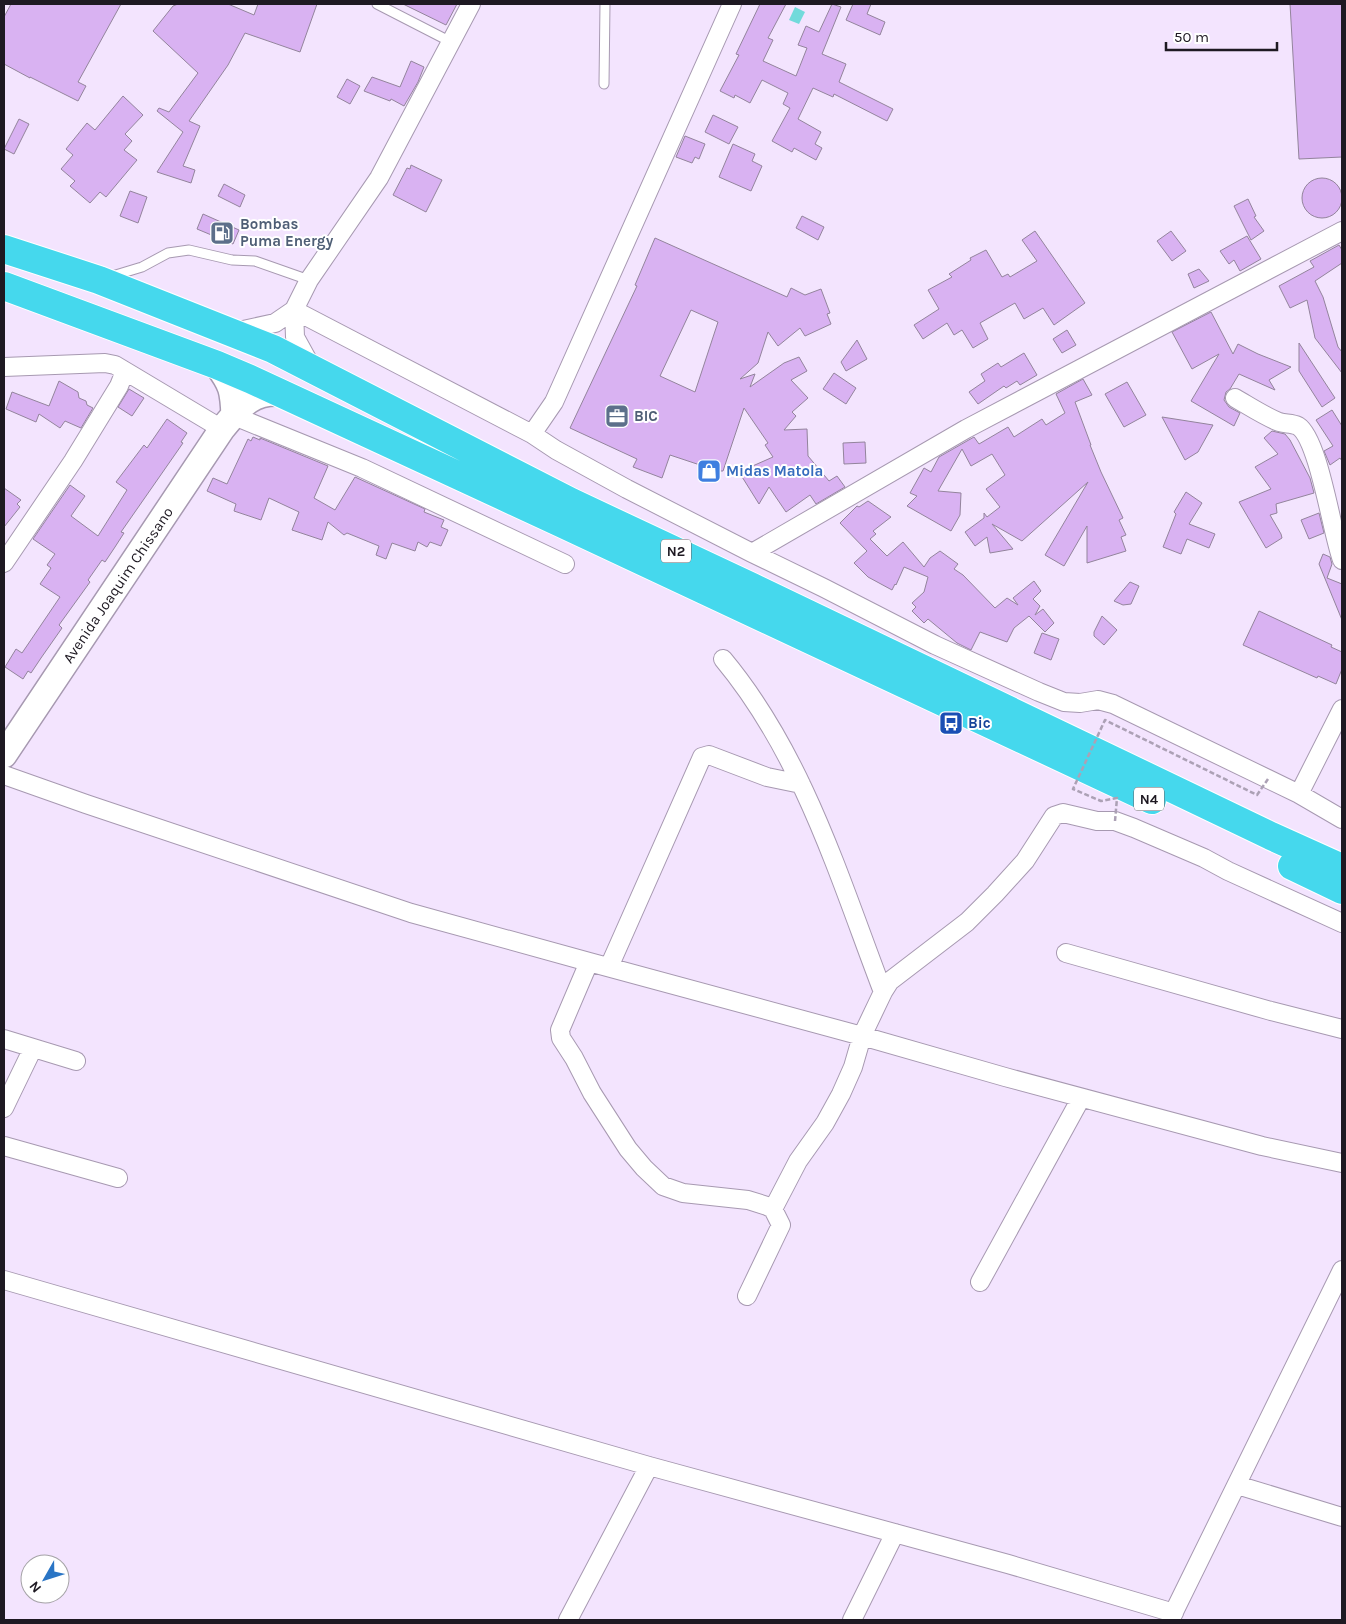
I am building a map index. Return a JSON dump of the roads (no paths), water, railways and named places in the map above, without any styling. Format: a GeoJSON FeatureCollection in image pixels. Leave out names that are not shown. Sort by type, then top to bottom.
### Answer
{"type":"FeatureCollection","features":[{"type":"Feature","properties":{"kind":"highway","name":"N2"},"geometry":{"type":"LineString","coordinates":[[4,249],[99,280],[272,349],[571,502],[1342,868]]}},
{"type":"Feature","properties":{"kind":"highway","name":"N2"},"geometry":{"type":"LineString","coordinates":[[4,286],[217,365],[279,392],[956,708]]}},
{"type":"Feature","properties":{"kind":"highway","name":"N4"},"geometry":{"type":"LineString","coordinates":[[956,708],[1342,890]]}},
{"type":"Feature","properties":{"kind":"street"},"geometry":{"type":"LineString","coordinates":[[312,369],[295,337],[294,310],[309,280],[379,178],[471,4]]}},
{"type":"Feature","properties":{"kind":"street"},"geometry":{"type":"LineString","coordinates":[[532,434],[554,402],[732,4]]}},
{"type":"Feature","properties":{"kind":"street"},"geometry":{"type":"LineString","coordinates":[[752,553],[966,429],[1342,231]]}},
{"type":"Feature","properties":{"kind":"street"},"geometry":{"type":"LineString","coordinates":[[294,310],[532,434],[556,450],[628,489],[935,645],[1064,702],[1080,703],[1098,700],[1113,704],[1299,794],[1342,818]]}},
{"type":"Feature","properties":{"kind":"street"},"geometry":{"type":"LineString","coordinates":[[232,332],[275,323],[294,310]]}},
{"type":"Feature","properties":{"kind":"street"},"geometry":{"type":"LineString","coordinates":[[4,367],[115,364],[125,371],[228,422],[362,468],[565,564]]}},
{"type":"Feature","properties":{"kind":"street"},"geometry":{"type":"LineString","coordinates":[[217,365],[228,380],[233,393],[228,422]]}},
{"type":"Feature","properties":{"kind":"street"},"geometry":{"type":"LineString","coordinates":[[4,563],[73,461],[119,386],[125,371]]}},
{"type":"Feature","properties":{"kind":"street","name":"Avenida Joaquim Chissano"},"geometry":{"type":"LineString","coordinates":[[5,749],[228,422],[250,399],[264,392],[279,392]]}},
{"type":"Feature","properties":{"kind":"street"},"geometry":{"type":"LineString","coordinates":[[1235,398],[1279,422],[1297,426],[1304,432],[1309,441],[1324,486],[1342,560]]}},
{"type":"Feature","properties":{"kind":"street"},"geometry":{"type":"LineString","coordinates":[[723,659],[742,682],[792,764],[825,835],[883,992]]}},
{"type":"Feature","properties":{"kind":"street"},"geometry":{"type":"LineString","coordinates":[[1299,794],[1342,709]]}},
{"type":"Feature","properties":{"kind":"street"},"geometry":{"type":"LineString","coordinates":[[609,967],[702,756],[710,756],[767,777],[801,784]]}},
{"type":"Feature","properties":{"kind":"street"},"geometry":{"type":"LineString","coordinates":[[4,774],[86,804],[402,910],[1080,1098],[1147,1114],[1262,1146],[1342,1163]]}},
{"type":"Feature","properties":{"kind":"street"},"geometry":{"type":"LineString","coordinates":[[773,1209],[798,1161],[825,1123],[841,1094],[853,1067],[862,1036],[890,981],[967,922],[995,894],[1025,861],[1054,816],[1063,812],[1097,820],[1116,821],[1204,858],[1228,871],[1342,923]]}},
{"type":"Feature","properties":{"kind":"street"},"geometry":{"type":"LineString","coordinates":[[1066,953],[1271,1011],[1342,1028]]}},
{"type":"Feature","properties":{"kind":"street"},"geometry":{"type":"LineString","coordinates":[[589,962],[560,1030],[561,1038],[574,1058],[592,1093],[628,1149],[663,1186],[683,1193],[748,1200],[767,1206],[773,1209],[781,1225],[747,1296]]}},
{"type":"Feature","properties":{"kind":"street"},"geometry":{"type":"LineString","coordinates":[[4,1039],[76,1060]]}},
{"type":"Feature","properties":{"kind":"street"},"geometry":{"type":"LineString","coordinates":[[4,1108],[33,1048]]}},
{"type":"Feature","properties":{"kind":"street"},"geometry":{"type":"LineString","coordinates":[[980,1282],[1080,1098]]}},
{"type":"Feature","properties":{"kind":"street"},"geometry":{"type":"LineString","coordinates":[[4,1146],[118,1178]]}},
{"type":"Feature","properties":{"kind":"street"},"geometry":{"type":"LineString","coordinates":[[4,1280],[649,1466],[1008,1564],[1172,1617],[1342,1270]]}},
{"type":"Feature","properties":{"kind":"street"},"geometry":{"type":"LineString","coordinates":[[568,1620],[649,1466]]}},
{"type":"Feature","properties":{"kind":"street"},"geometry":{"type":"LineString","coordinates":[[1237,1486],[1342,1517]]}},
{"type":"Feature","properties":{"kind":"street"},"geometry":{"type":"LineString","coordinates":[[852,1620],[895,1533]]}},
{"type":"Feature","properties":{"kind":"lane"},"geometry":{"type":"LineString","coordinates":[[377,4],[451,42]]}},
{"type":"Feature","properties":{"kind":"lane"},"geometry":{"type":"LineString","coordinates":[[604,84],[605,4]]}},
{"type":"Feature","properties":{"kind":"lane"},"geometry":{"type":"LineString","coordinates":[[99,280],[142,267],[168,253],[189,250],[232,260],[255,261],[309,280]]}},
{"type":"Feature","properties":{"kind":"place","name":"Bombas Puma Energy"},"geometry":{"type":"Point","coordinates":[222,233]}},
{"type":"Feature","properties":{"kind":"place","name":"BIC"},"geometry":{"type":"Point","coordinates":[617,416]}},
{"type":"Feature","properties":{"kind":"place","name":"Midas Matola"},"geometry":{"type":"Point","coordinates":[709,471]}},
{"type":"Feature","properties":{"kind":"place","name":"Bic"},"geometry":{"type":"Point","coordinates":[951,723]}}]}
